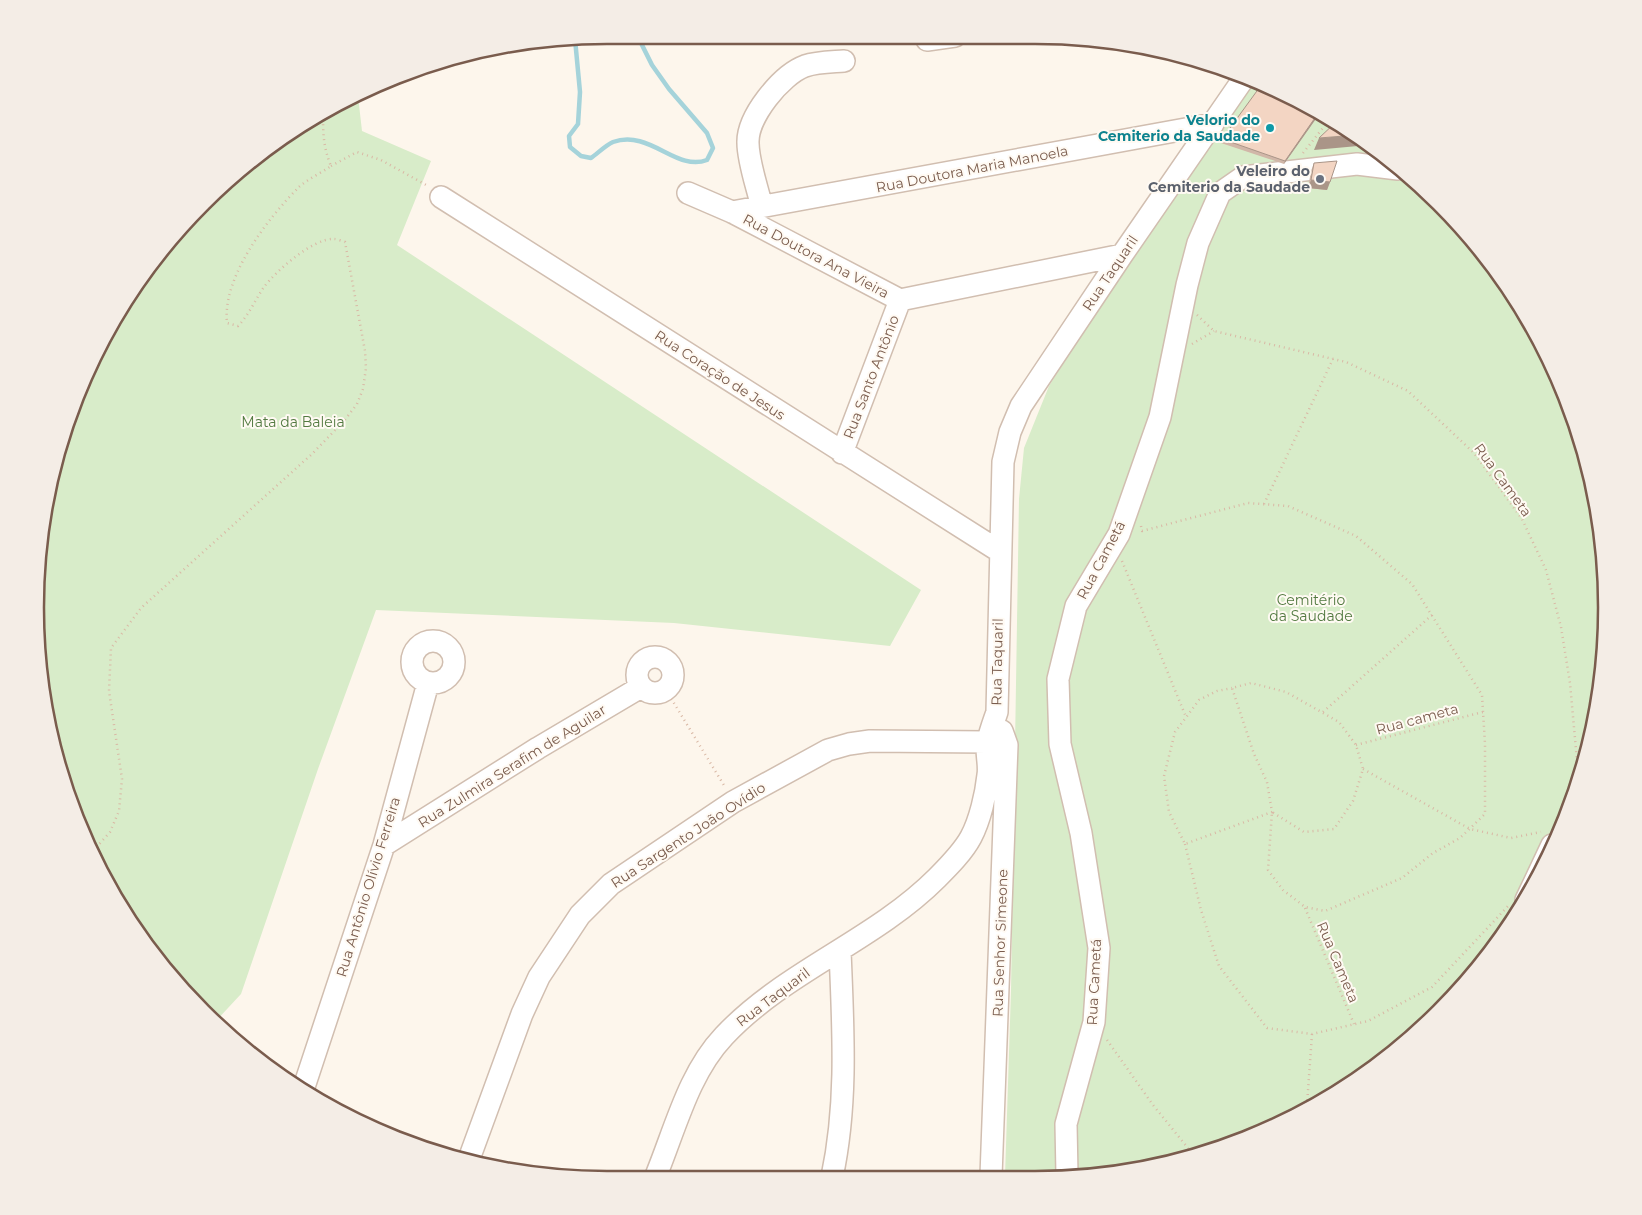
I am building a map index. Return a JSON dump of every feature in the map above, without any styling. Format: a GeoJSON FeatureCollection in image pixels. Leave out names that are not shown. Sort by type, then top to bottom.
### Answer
{"type":"FeatureCollection","features":[{"type":"Feature","properties":{"kind":"street"},"geometry":{"type":"LineString","coordinates":[[762,208],[748,144],[752,122],[760,106],[780,84],[805,66],[844,61]]}},
{"type":"Feature","properties":{"kind":"street","name":"Rua Taquaril"},"geometry":{"type":"LineString","coordinates":[[658,1171],[692,1084],[707,1058],[723,1037],[742,1017],[789,982],[840,951],[920,894],[952,862],[971,837],[997,744],[999,551],[1003,462],[1010,432],[1021,406],[1240,83]]}},
{"type":"Feature","properties":{"kind":"street","name":"Rua Doutora Maria Manoela"},"geometry":{"type":"LineString","coordinates":[[732,212],[1213,124]]}},
{"type":"Feature","properties":{"kind":"street","name":"Rua Cametá"},"geometry":{"type":"LineString","coordinates":[[1067,1170],[1066,1124],[1094,1022],[1099,948],[1081,832],[1060,744],[1058,679],[1076,606],[1119,534],[1160,417],[1198,243],[1220,193],[1243,177],[1357,164],[1386,167]]}},
{"type":"Feature","properties":{"kind":"street","name":"Rua Doutora Ana Vieira"},"geometry":{"type":"LineString","coordinates":[[688,193],[732,212],[900,300],[1122,255]]}},
{"type":"Feature","properties":{"kind":"street","name":"Rua Coração de Jesus"},"geometry":{"type":"LineString","coordinates":[[441,197],[999,551]]}},
{"type":"Feature","properties":{"kind":"street","name":"Rua Santo Antônio"},"geometry":{"type":"LineString","coordinates":[[842,453],[900,300]]}},
{"type":"Feature","properties":{"kind":"street"},"geometry":{"type":"LineString","coordinates":[[659,657],[670,664],[673,673],[670,685],[666,690],[653,694],[641,687],[637,675],[639,666],[643,661],[659,657]]}},
{"type":"Feature","properties":{"kind":"street","name":"Rua Antônio Olívio Ferreira"},"geometry":{"type":"LineString","coordinates":[[305,1083],[384,845],[428,683]]}},
{"type":"Feature","properties":{"kind":"street","name":"Rua Zulmira Serafim de Aguilar"},"geometry":{"type":"LineString","coordinates":[[384,845],[538,748],[641,687]]}},
{"type":"Feature","properties":{"kind":"street","name":"Rua Sargento João Ovídio"},"geometry":{"type":"LineString","coordinates":[[471,1154],[522,1014],[539,977],[575,922],[611,884],[733,802],[806,760],[849,744],[870,741],[997,744]]}},
{"type":"Feature","properties":{"kind":"street","name":"Rua Senhor Simeone"},"geometry":{"type":"LineString","coordinates":[[991,1171],[997,744]]}},
{"type":"Feature","properties":{"kind":"street"},"geometry":{"type":"LineString","coordinates":[[1533,871],[1548,838]]}},
{"type":"Feature","properties":{"kind":"street"},"geometry":{"type":"LineString","coordinates":[[833,1171],[840,1130],[844,1084],[840,951]]}},
{"type":"Feature","properties":{"kind":"path"},"geometry":{"type":"LineString","coordinates":[[323,121],[324,150],[331,166]]}},
{"type":"Feature","properties":{"kind":"path"},"geometry":{"type":"LineString","coordinates":[[1292,171],[1326,125]]}},
{"type":"Feature","properties":{"kind":"path"},"geometry":{"type":"LineString","coordinates":[[97,846],[110,832],[119,811],[122,778],[109,691],[111,648],[141,608],[312,454],[344,421],[357,404],[363,389],[366,368],[365,351],[345,242],[334,239],[316,243],[302,253],[265,286],[246,318],[238,326],[227,323],[226,313],[233,281],[250,248],[300,186],[357,152],[381,160],[404,171],[441,197]]}},
{"type":"Feature","properties":{"kind":"path","name":"Rua Cameta"},"geometry":{"type":"LineString","coordinates":[[1184,302],[1214,331],[1346,362],[1408,391],[1474,454],[1522,520],[1546,570],[1561,627],[1570,683],[1576,762]]}},
{"type":"Feature","properties":{"kind":"path"},"geometry":{"type":"LineString","coordinates":[[1264,504],[1333,359]]}},
{"type":"Feature","properties":{"kind":"path","name":"Rua Cameta"},"geometry":{"type":"LineString","coordinates":[[1114,542],[1142,531],[1248,503],[1288,506],[1356,536],[1412,584],[1482,695],[1485,814],[1460,838],[1433,853],[1402,878],[1325,911],[1305,907],[1283,890],[1268,870],[1272,812],[1267,782],[1254,754],[1232,688]]}},
{"type":"Feature","properties":{"kind":"path"},"geometry":{"type":"LineString","coordinates":[[1140,522],[1142,531]]}},
{"type":"Feature","properties":{"kind":"path"},"geometry":{"type":"LineString","coordinates":[[1114,542],[1186,717]]}},
{"type":"Feature","properties":{"kind":"path"},"geometry":{"type":"LineString","coordinates":[[1323,712],[1432,615]]}},
{"type":"Feature","properties":{"kind":"path"},"geometry":{"type":"LineString","coordinates":[[1185,844],[1272,812],[1304,832],[1334,829],[1353,801],[1363,769],[1356,745],[1339,722],[1286,692],[1251,683],[1217,691],[1198,700],[1175,732],[1164,776],[1169,812],[1185,844],[1201,910],[1219,966],[1267,1028],[1312,1034],[1368,1021],[1432,987],[1512,906]]}},
{"type":"Feature","properties":{"kind":"path"},"geometry":{"type":"LineString","coordinates":[[666,690],[733,802]]}},
{"type":"Feature","properties":{"kind":"path","name":"Rua cameta"},"geometry":{"type":"LineString","coordinates":[[1356,745],[1483,712]]}},
{"type":"Feature","properties":{"kind":"path"},"geometry":{"type":"LineString","coordinates":[[1363,769],[1470,828],[1511,838],[1548,838]]}},
{"type":"Feature","properties":{"kind":"path","name":"Rua Cameta"},"geometry":{"type":"LineString","coordinates":[[1305,907],[1354,1024]]}},
{"type":"Feature","properties":{"kind":"path"},"geometry":{"type":"LineString","coordinates":[[1094,1022],[1153,1105],[1189,1149]]}},
{"type":"Feature","properties":{"kind":"path"},"geometry":{"type":"LineString","coordinates":[[1307,1101],[1312,1034]]}},
{"type":"Feature","properties":{"kind":"green space","name":"Cemitério da Saudade"},"geometry":{"type":"Polygon","coordinates":[[[1250,87],[1316,119],[1378,160],[1433,209],[1482,264],[1523,326],[1555,392],[1579,462],[1593,534],[1597,571],[1597,644],[1593,681],[1579,753],[1568,789],[1540,857],[1523,889],[1482,951],[1433,1006],[1406,1031],[1378,1055],[1316,1096],[1284,1113],[1216,1141],[1180,1152],[1108,1166],[1071,1170],[1005,1171],[1011,991],[1019,499],[1024,448],[1049,386],[1081,335],[1250,87]]]}},
{"type":"Feature","properties":{"kind":"green space","name":"Mata da Baleia"},"geometry":{"type":"Polygon","coordinates":[[[359,102],[362,131],[431,161],[397,245],[921,590],[890,646],[674,623],[376,610],[318,769],[241,994],[220,1016],[184,979],[160,951],[119,889],[87,823],[63,753],[49,681],[44,608],[49,534],[63,462],[87,392],[119,326],[160,264],[209,209],[264,160],[326,119],[359,102]]]}},
{"type":"Feature","properties":{"kind":"building","name":"Velorio do Cemiterio da Saudade"},"geometry":{"type":"Polygon","coordinates":[[[1257,90],[1315,118],[1285,161],[1222,139],[1257,90]]]}},
{"type":"Feature","properties":{"kind":"building"},"geometry":{"type":"Polygon","coordinates":[[[1330,128],[1343,136],[1319,138],[1330,128]]]}},
{"type":"Feature","properties":{"kind":"building"},"geometry":{"type":"Polygon","coordinates":[[[1337,161],[1330,182],[1311,180],[1314,163],[1337,161]]]}},
{"type":"Feature","properties":{"kind":"waterway"},"geometry":{"type":"LineString","coordinates":[[576,45],[580,92],[578,124],[569,136],[570,147],[581,156],[591,158],[610,143],[626,140],[639,141],[684,160],[696,162],[707,160],[713,148],[707,133],[669,89],[652,65],[642,44]]}},
{"type":"Feature","properties":{"kind":"place","name":"Velorio do Cemiterio da Saudade"},"geometry":{"type":"Point","coordinates":[1270,128]}},
{"type":"Feature","properties":{"kind":"place","name":"Veleiro do Cemiterio da Saudade"},"geometry":{"type":"Point","coordinates":[1320,179]}}]}
